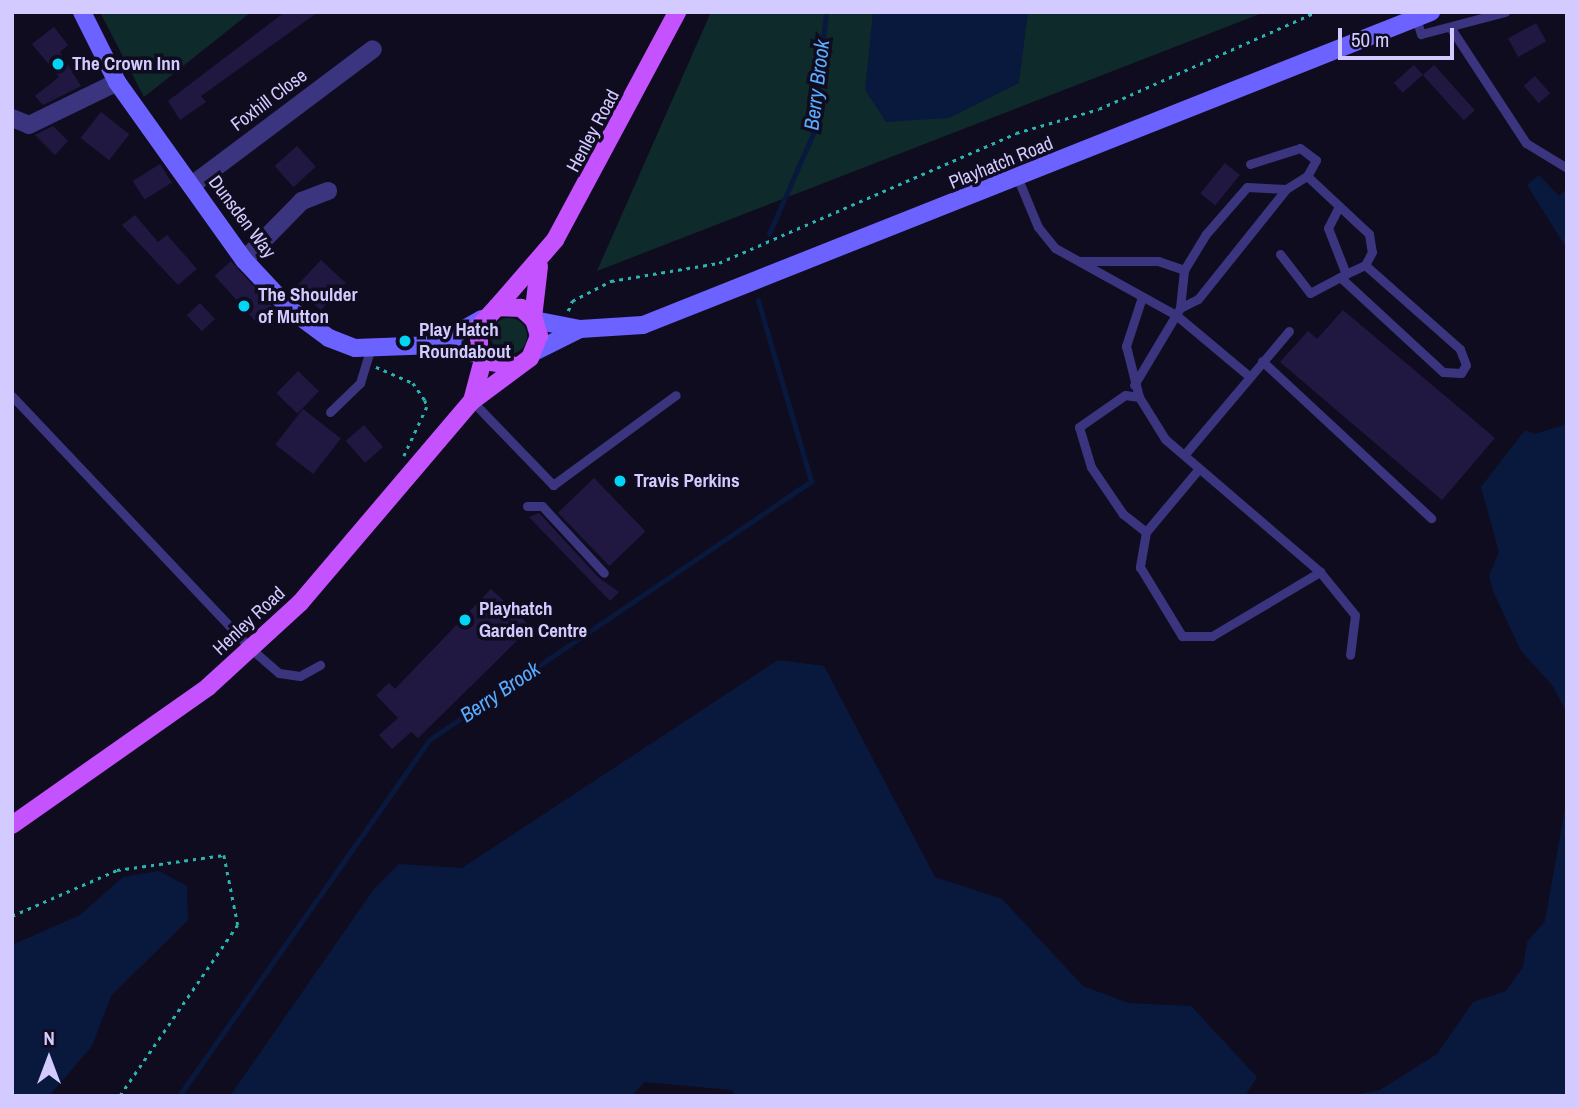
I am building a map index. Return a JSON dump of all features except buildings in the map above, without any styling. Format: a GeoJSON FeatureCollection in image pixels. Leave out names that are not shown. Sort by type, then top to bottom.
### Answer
{"type":"FeatureCollection","features":[{"type":"Feature","properties":{"kind":"main road","name":"Dunsden Way"},"geometry":{"type":"LineString","coordinates":[[82,12],[117,82],[244,260],[309,325],[368,357],[436,345],[482,319]]}},
{"type":"Feature","properties":{"kind":"main road","name":"Henley Road"},"geometry":{"type":"LineString","coordinates":[[497,307],[538,265],[594,176],[677,12]]}},
{"type":"Feature","properties":{"kind":"main road","name":"Playhatch Road"},"geometry":{"type":"LineString","coordinates":[[534,319],[572,326],[643,325],[1018,179],[1423,15]]}},
{"type":"Feature","properties":{"kind":"main road","name":"Henley Road"},"geometry":{"type":"LineString","coordinates":[[534,319],[538,265]]}},
{"type":"Feature","properties":{"kind":"main road"},"geometry":{"type":"LineString","coordinates":[[513,306],[534,319],[539,336],[534,352],[517,366],[499,366],[483,355],[477,341],[482,319],[497,307],[513,306]]}},
{"type":"Feature","properties":{"kind":"main road","name":"Playhatch Road"},"geometry":{"type":"LineString","coordinates":[[534,352],[572,326]]}},
{"type":"Feature","properties":{"kind":"main road","name":"Dunsden Way"},"geometry":{"type":"LineString","coordinates":[[436,345],[483,355]]}},
{"type":"Feature","properties":{"kind":"main road","name":"Henley Road"},"geometry":{"type":"LineString","coordinates":[[472,401],[483,355]]}},
{"type":"Feature","properties":{"kind":"main road","name":"Henley Road"},"geometry":{"type":"LineString","coordinates":[[12,825],[148,733],[300,603],[406,482],[472,401],[517,366]]}},
{"type":"Feature","properties":{"kind":"street","name":"Foxhill Close"},"geometry":{"type":"LineString","coordinates":[[191,186],[373,49]]}},
{"type":"Feature","properties":{"kind":"street"},"geometry":{"type":"LineString","coordinates":[[12,118],[29,125],[117,82]]}},
{"type":"Feature","properties":{"kind":"street"},"geometry":{"type":"LineString","coordinates":[[244,260],[302,201],[328,191]]}},
{"type":"Feature","properties":{"kind":"lane"},"geometry":{"type":"LineString","coordinates":[[1423,15],[1421,34],[1452,30],[1505,12]]}},
{"type":"Feature","properties":{"kind":"lane"},"geometry":{"type":"LineString","coordinates":[[1452,30],[1526,143],[1567,168]]}},
{"type":"Feature","properties":{"kind":"lane"},"geometry":{"type":"LineString","coordinates":[[1178,312],[1198,299],[1286,189],[1307,176],[1316,160],[1300,148],[1250,164]]}},
{"type":"Feature","properties":{"kind":"lane"},"geometry":{"type":"LineString","coordinates":[[1280,254],[1310,293],[1365,265],[1372,252],[1369,234],[1338,208],[1307,176]]}},
{"type":"Feature","properties":{"kind":"lane"},"geometry":{"type":"LineString","coordinates":[[1018,179],[1038,228],[1077,261],[1142,297],[1178,312],[1250,376]]}},
{"type":"Feature","properties":{"kind":"lane"},"geometry":{"type":"LineString","coordinates":[[1134,385],[1178,312],[1184,270],[1206,234],[1247,187],[1286,189]]}},
{"type":"Feature","properties":{"kind":"lane"},"geometry":{"type":"LineString","coordinates":[[1338,208],[1328,228],[1343,276],[1443,372],[1461,373],[1466,365],[1460,349],[1365,265]]}},
{"type":"Feature","properties":{"kind":"lane"},"geometry":{"type":"LineString","coordinates":[[1077,261],[1158,261],[1184,270]]}},
{"type":"Feature","properties":{"kind":"lane"},"geometry":{"type":"LineString","coordinates":[[1142,297],[1126,346],[1139,397],[1165,439],[1185,454],[1197,471],[1320,572],[1355,615],[1350,655]]}},
{"type":"Feature","properties":{"kind":"lane"},"geometry":{"type":"LineString","coordinates":[[1185,454],[1289,331]]}},
{"type":"Feature","properties":{"kind":"lane"},"geometry":{"type":"LineString","coordinates":[[330,412],[360,383],[368,357]]}},
{"type":"Feature","properties":{"kind":"lane"},"geometry":{"type":"LineString","coordinates":[[1262,361],[1431,518]]}},
{"type":"Feature","properties":{"kind":"lane"},"geometry":{"type":"LineString","coordinates":[[472,401],[553,485],[676,395]]}},
{"type":"Feature","properties":{"kind":"lane"},"geometry":{"type":"LineString","coordinates":[[12,396],[250,648],[279,673],[300,676],[320,666]]}},
{"type":"Feature","properties":{"kind":"lane"},"geometry":{"type":"LineString","coordinates":[[1139,397],[1125,396],[1079,427],[1091,467],[1123,514],[1146,532]]}},
{"type":"Feature","properties":{"kind":"lane"},"geometry":{"type":"LineString","coordinates":[[1197,471],[1146,532],[1140,567],[1182,636],[1212,636],[1320,572]]}},
{"type":"Feature","properties":{"kind":"lane"},"geometry":{"type":"LineString","coordinates":[[527,506],[542,506],[604,573]]}},
{"type":"Feature","properties":{"kind":"path"},"geometry":{"type":"LineString","coordinates":[[572,326],[572,300],[611,281],[719,263],[1016,133],[1099,108],[1316,12]]}},
{"type":"Feature","properties":{"kind":"path"},"geometry":{"type":"LineString","coordinates":[[368,357],[413,383],[425,400],[427,407],[404,452],[406,482]]}},
{"type":"Feature","properties":{"kind":"path"},"geometry":{"type":"LineString","coordinates":[[12,916],[117,870],[223,855],[238,925],[120,1096]]}},
{"type":"Feature","properties":{"kind":"green space"},"geometry":{"type":"Polygon","coordinates":[[[100,12],[251,12],[144,97],[100,12]]]}},
{"type":"Feature","properties":{"kind":"green space"},"geometry":{"type":"Polygon","coordinates":[[[711,12],[1265,12],[597,271],[711,12]]]}},
{"type":"Feature","properties":{"kind":"green space"},"geometry":{"type":"Polygon","coordinates":[[[509,318],[522,323],[527,336],[522,349],[509,354],[496,349],[491,336],[496,323],[509,318]]]}},
{"type":"Feature","properties":{"kind":"water"},"geometry":{"type":"Polygon","coordinates":[[[873,12],[1028,12],[1019,83],[949,118],[886,122],[865,90],[873,12]]]}},
{"type":"Feature","properties":{"kind":"water"},"geometry":{"type":"Polygon","coordinates":[[[1539,175],[1559,196],[1567,188],[1567,249],[1527,185],[1539,175]]]}},
{"type":"Feature","properties":{"kind":"water"},"geometry":{"type":"Polygon","coordinates":[[[1567,424],[1567,714],[1553,686],[1521,651],[1493,591],[1489,576],[1499,552],[1481,487],[1525,430],[1535,434],[1567,424]]]}},
{"type":"Feature","properties":{"kind":"water"},"geometry":{"type":"Polygon","coordinates":[[[778,660],[824,666],[935,877],[1002,899],[1083,986],[1128,1003],[1191,1006],[1257,1077],[1245,1096],[737,1096],[731,1090],[645,1082],[631,1096],[230,1096],[374,889],[399,864],[462,868],[778,660]]]}},
{"type":"Feature","properties":{"kind":"water"},"geometry":{"type":"Polygon","coordinates":[[[1567,797],[1567,1096],[1349,1096],[1380,1090],[1437,1054],[1473,1002],[1506,991],[1523,967],[1527,942],[1545,921],[1567,797]]]}},
{"type":"Feature","properties":{"kind":"water"},"geometry":{"type":"Polygon","coordinates":[[[159,871],[187,886],[188,920],[111,996],[92,1046],[49,1096],[12,1096],[12,945],[80,915],[123,877],[159,871]]]}},
{"type":"Feature","properties":{"kind":"waterway","name":"Berry Brook"},"geometry":{"type":"LineString","coordinates":[[769,234],[813,134],[826,12]]}},
{"type":"Feature","properties":{"kind":"waterway","name":"Berry Brook"},"geometry":{"type":"LineString","coordinates":[[179,1096],[429,740],[811,481],[758,301]]}},
{"type":"Feature","properties":{"kind":"place","name":"The Crown Inn"},"geometry":{"type":"Point","coordinates":[58,64]}},
{"type":"Feature","properties":{"kind":"place","name":"The Shoulder of Mutton"},"geometry":{"type":"Point","coordinates":[244,306]}},
{"type":"Feature","properties":{"kind":"place","name":"Play Hatch Roundabout"},"geometry":{"type":"Point","coordinates":[405,341]}},
{"type":"Feature","properties":{"kind":"place","name":"Travis Perkins"},"geometry":{"type":"Point","coordinates":[620,481]}},
{"type":"Feature","properties":{"kind":"place","name":"Playhatch Garden Centre"},"geometry":{"type":"Point","coordinates":[465,620]}}]}
